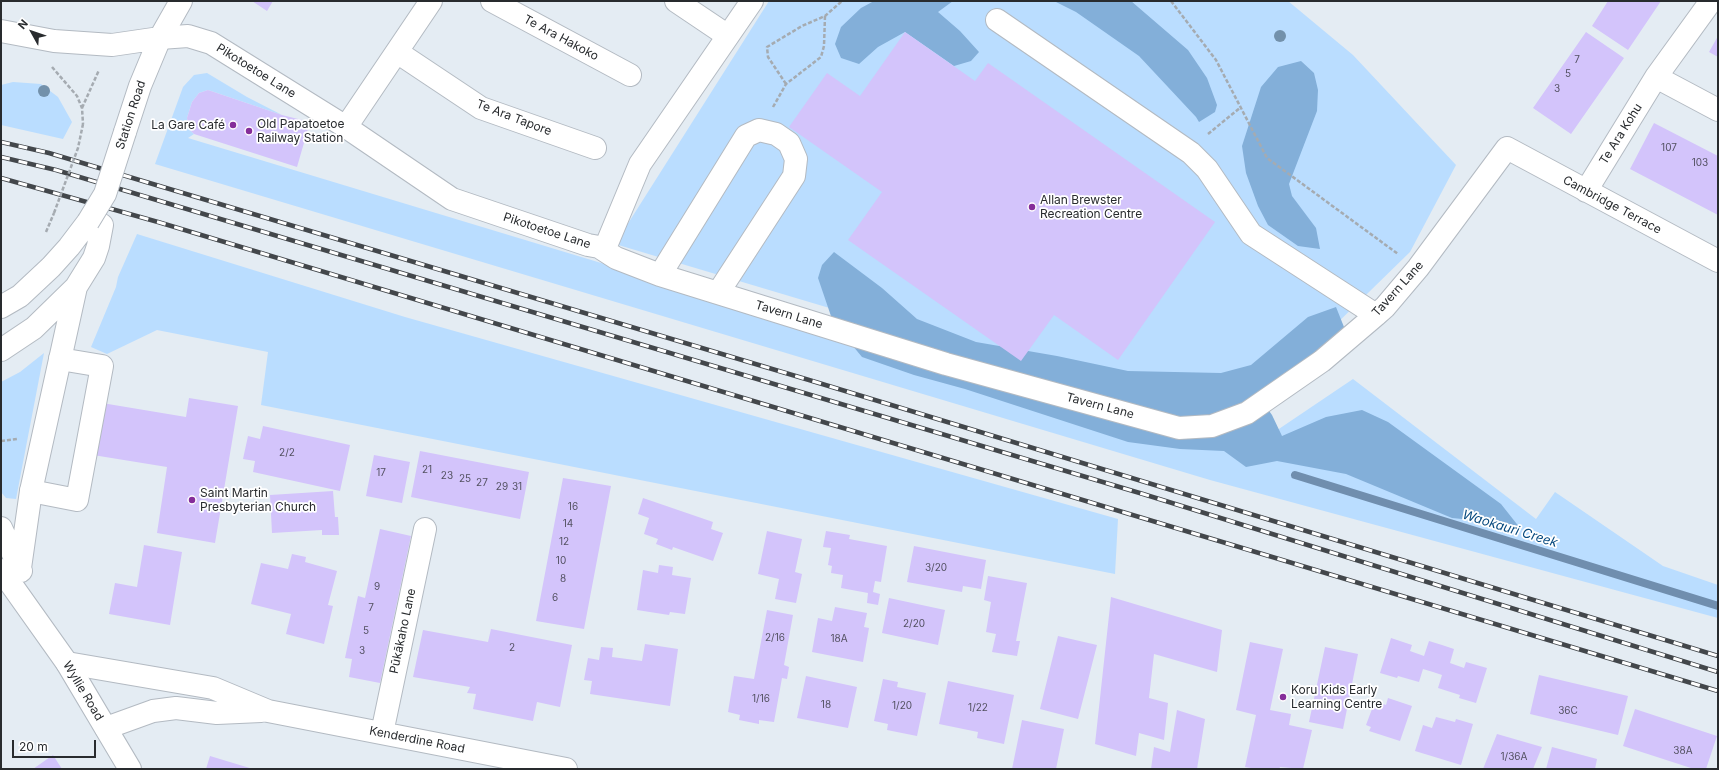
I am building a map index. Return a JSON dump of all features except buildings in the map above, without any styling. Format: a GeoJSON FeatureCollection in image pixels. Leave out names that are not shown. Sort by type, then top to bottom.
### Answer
{"type":"FeatureCollection","features":[{"type":"Feature","properties":{"kind":"street","name":"Station Road"},"geometry":{"type":"LineString","coordinates":[[1,350],[34,328],[76,287],[94,258],[98,246],[95,224],[140,86],[160,38],[181,1]]}},
{"type":"Feature","properties":{"kind":"street"},"geometry":{"type":"LineString","coordinates":[[346,127],[431,1]]}},
{"type":"Feature","properties":{"kind":"street","name":"Te Ara Hakoko"},"geometry":{"type":"LineString","coordinates":[[492,1],[630,75]]}},
{"type":"Feature","properties":{"kind":"street"},"geometry":{"type":"LineString","coordinates":[[676,1],[728,36]]}},
{"type":"Feature","properties":{"kind":"street","name":"Pikotoetoe Lane"},"geometry":{"type":"LineString","coordinates":[[1,31],[54,41],[112,45],[160,38],[188,36],[211,42],[346,127],[452,199],[588,245],[599,247],[605,246],[608,241],[640,164],[752,1]]}},
{"type":"Feature","properties":{"kind":"street","name":"Te Ara Kohu"},"geometry":{"type":"LineString","coordinates":[[1586,191],[1656,77],[1711,1]]}},
{"type":"Feature","properties":{"kind":"street"},"geometry":{"type":"LineString","coordinates":[[997,20],[1191,153],[1207,169],[1251,234],[1376,315]]}},
{"type":"Feature","properties":{"kind":"street","name":"Te Ara Tapore"},"geometry":{"type":"LineString","coordinates":[[397,52],[481,108],[596,148]]}},
{"type":"Feature","properties":{"kind":"street"},"geometry":{"type":"LineString","coordinates":[[1656,77],[1718,110]]}},
{"type":"Feature","properties":{"kind":"street"},"geometry":{"type":"LineString","coordinates":[[660,275],[746,136],[759,130],[776,134],[789,143],[796,159],[794,176],[718,293]]}},
{"type":"Feature","properties":{"kind":"street","name":"Tavern Lane"},"geometry":{"type":"LineString","coordinates":[[599,247],[616,258],[660,275],[946,364],[1179,428],[1212,426],[1247,413],[1322,361],[1385,307],[1418,268],[1507,148]]}},
{"type":"Feature","properties":{"kind":"street","name":"Cambridge Terrace"},"geometry":{"type":"LineString","coordinates":[[1507,148],[1718,261]]}},
{"type":"Feature","properties":{"kind":"street"},"geometry":{"type":"LineString","coordinates":[[1,307],[20,296],[51,267],[69,247],[95,224]]}},
{"type":"Feature","properties":{"kind":"street"},"geometry":{"type":"LineString","coordinates":[[11,569],[31,492],[76,287]]}},
{"type":"Feature","properties":{"kind":"street"},"geometry":{"type":"LineString","coordinates":[[31,492],[78,500],[102,366],[60,359]]}},
{"type":"Feature","properties":{"kind":"street","name":"Wyllie Road"},"geometry":{"type":"LineString","coordinates":[[1,528],[11,569],[33,615],[67,663],[130,769]]}},
{"type":"Feature","properties":{"kind":"street","name":"Pūkākaho Lane"},"geometry":{"type":"LineString","coordinates":[[382,733],[425,529]]}},
{"type":"Feature","properties":{"kind":"street","name":"Kenderdine Road"},"geometry":{"type":"LineString","coordinates":[[67,663],[213,688],[268,711],[566,769]]}},
{"type":"Feature","properties":{"kind":"street","name":"Kenderdine Road"},"geometry":{"type":"LineString","coordinates":[[106,728],[153,710],[176,708],[217,713],[268,711]]}},
{"type":"Feature","properties":{"kind":"path"},"geometry":{"type":"LineString","coordinates":[[825,16],[824,46],[821,56],[786,84],[768,57],[767,48],[802,26],[825,16],[842,1]]}},
{"type":"Feature","properties":{"kind":"path"},"geometry":{"type":"LineString","coordinates":[[1171,1],[1216,60],[1267,158],[1418,268]]}},
{"type":"Feature","properties":{"kind":"path"},"geometry":{"type":"LineString","coordinates":[[48,63],[68,84],[77,96],[82,108],[82,124],[78,148],[54,213]]}},
{"type":"Feature","properties":{"kind":"path"},"geometry":{"type":"LineString","coordinates":[[1210,132],[1241,107]]}},
{"type":"Feature","properties":{"kind":"shaded area"},"geometry":{"type":"Polygon","coordinates":[[[769,1],[1288,1],[1353,55],[1456,165],[1410,252],[1328,332],[1181,413],[615,244],[769,1]]]}},
{"type":"Feature","properties":{"kind":"shaded area"},"geometry":{"type":"Polygon","coordinates":[[[874,1],[953,1],[938,12],[960,31],[979,52],[971,61],[954,66],[905,32],[878,47],[859,64],[841,58],[835,44],[841,27],[861,8],[874,1]]]}},
{"type":"Feature","properties":{"kind":"shaded area"},"geometry":{"type":"Polygon","coordinates":[[[1054,1],[1131,1],[1188,50],[1207,78],[1217,105],[1215,112],[1199,122],[1139,56],[1076,12],[1054,1]]]}},
{"type":"Feature","properties":{"kind":"shaded area"},"geometry":{"type":"Polygon","coordinates":[[[1301,61],[1314,73],[1318,90],[1317,111],[1289,184],[1292,196],[1316,228],[1320,249],[1298,246],[1268,225],[1258,206],[1246,173],[1242,146],[1261,87],[1278,67],[1301,61]]]}},
{"type":"Feature","properties":{"kind":"shaded area"},"geometry":{"type":"Polygon","coordinates":[[[207,73],[247,97],[282,115],[208,90],[199,93],[192,102],[187,118],[189,129],[194,134],[188,138],[1173,436],[1264,439],[1353,379],[1536,519],[1555,492],[1663,566],[1718,585],[1718,618],[1210,480],[155,164],[183,87],[194,75],[207,73]]]}},
{"type":"Feature","properties":{"kind":"shaded area"},"geometry":{"type":"Polygon","coordinates":[[[13,82],[41,84],[58,97],[72,122],[63,139],[1,125],[1,85],[13,82]]]}},
{"type":"Feature","properties":{"kind":"shaded area"},"geometry":{"type":"Polygon","coordinates":[[[137,234],[405,317],[1118,519],[1115,574],[261,405],[268,352],[157,330],[107,354],[91,347],[116,287],[118,277],[137,234]]]}},
{"type":"Feature","properties":{"kind":"shaded area"},"geometry":{"type":"Polygon","coordinates":[[[834,252],[882,288],[917,319],[976,342],[1057,356],[1128,371],[1221,373],[1251,365],[1308,317],[1336,307],[1344,327],[1304,368],[1286,372],[1257,394],[1272,415],[1282,436],[1326,417],[1362,410],[1388,422],[1501,504],[1520,528],[1502,523],[1452,518],[1346,474],[1277,461],[1246,467],[1224,451],[1180,449],[1128,442],[965,389],[914,375],[862,357],[833,322],[818,278],[822,265],[834,252]]]}},
{"type":"Feature","properties":{"kind":"shaded area"},"geometry":{"type":"Polygon","coordinates":[[[44,353],[16,499],[6,498],[1,492],[1,382],[20,372],[44,353]]]}},
{"type":"Feature","properties":{"kind":"waterway","name":"Waokauri Creek"},"geometry":{"type":"LineString","coordinates":[[1295,475],[1718,606]]}},
{"type":"Feature","properties":{"kind":"railway"},"geometry":{"type":"LineString","coordinates":[[1,142],[49,153],[809,380],[1718,656]]}},
{"type":"Feature","properties":{"kind":"railway"},"geometry":{"type":"LineString","coordinates":[[1,157],[56,170],[1143,494],[1718,672]]}},
{"type":"Feature","properties":{"kind":"railway"},"geometry":{"type":"LineString","coordinates":[[1,178],[158,222],[1718,691]]}},
{"type":"Feature","properties":{"kind":"place","name":"La Gare Café"},"geometry":{"type":"Point","coordinates":[233,125]}},
{"type":"Feature","properties":{"kind":"place","name":"Old Papatoetoe Railway Station"},"geometry":{"type":"Point","coordinates":[249,131]}},
{"type":"Feature","properties":{"kind":"place","name":"Allan Brewster Recreation Centre"},"geometry":{"type":"Point","coordinates":[1032,207]}},
{"type":"Feature","properties":{"kind":"place","name":"Saint Martin Presbyterian Church"},"geometry":{"type":"Point","coordinates":[192,500]}},
{"type":"Feature","properties":{"kind":"place","name":"Koru Kids Early Learning Centre"},"geometry":{"type":"Point","coordinates":[1283,697]}}]}
